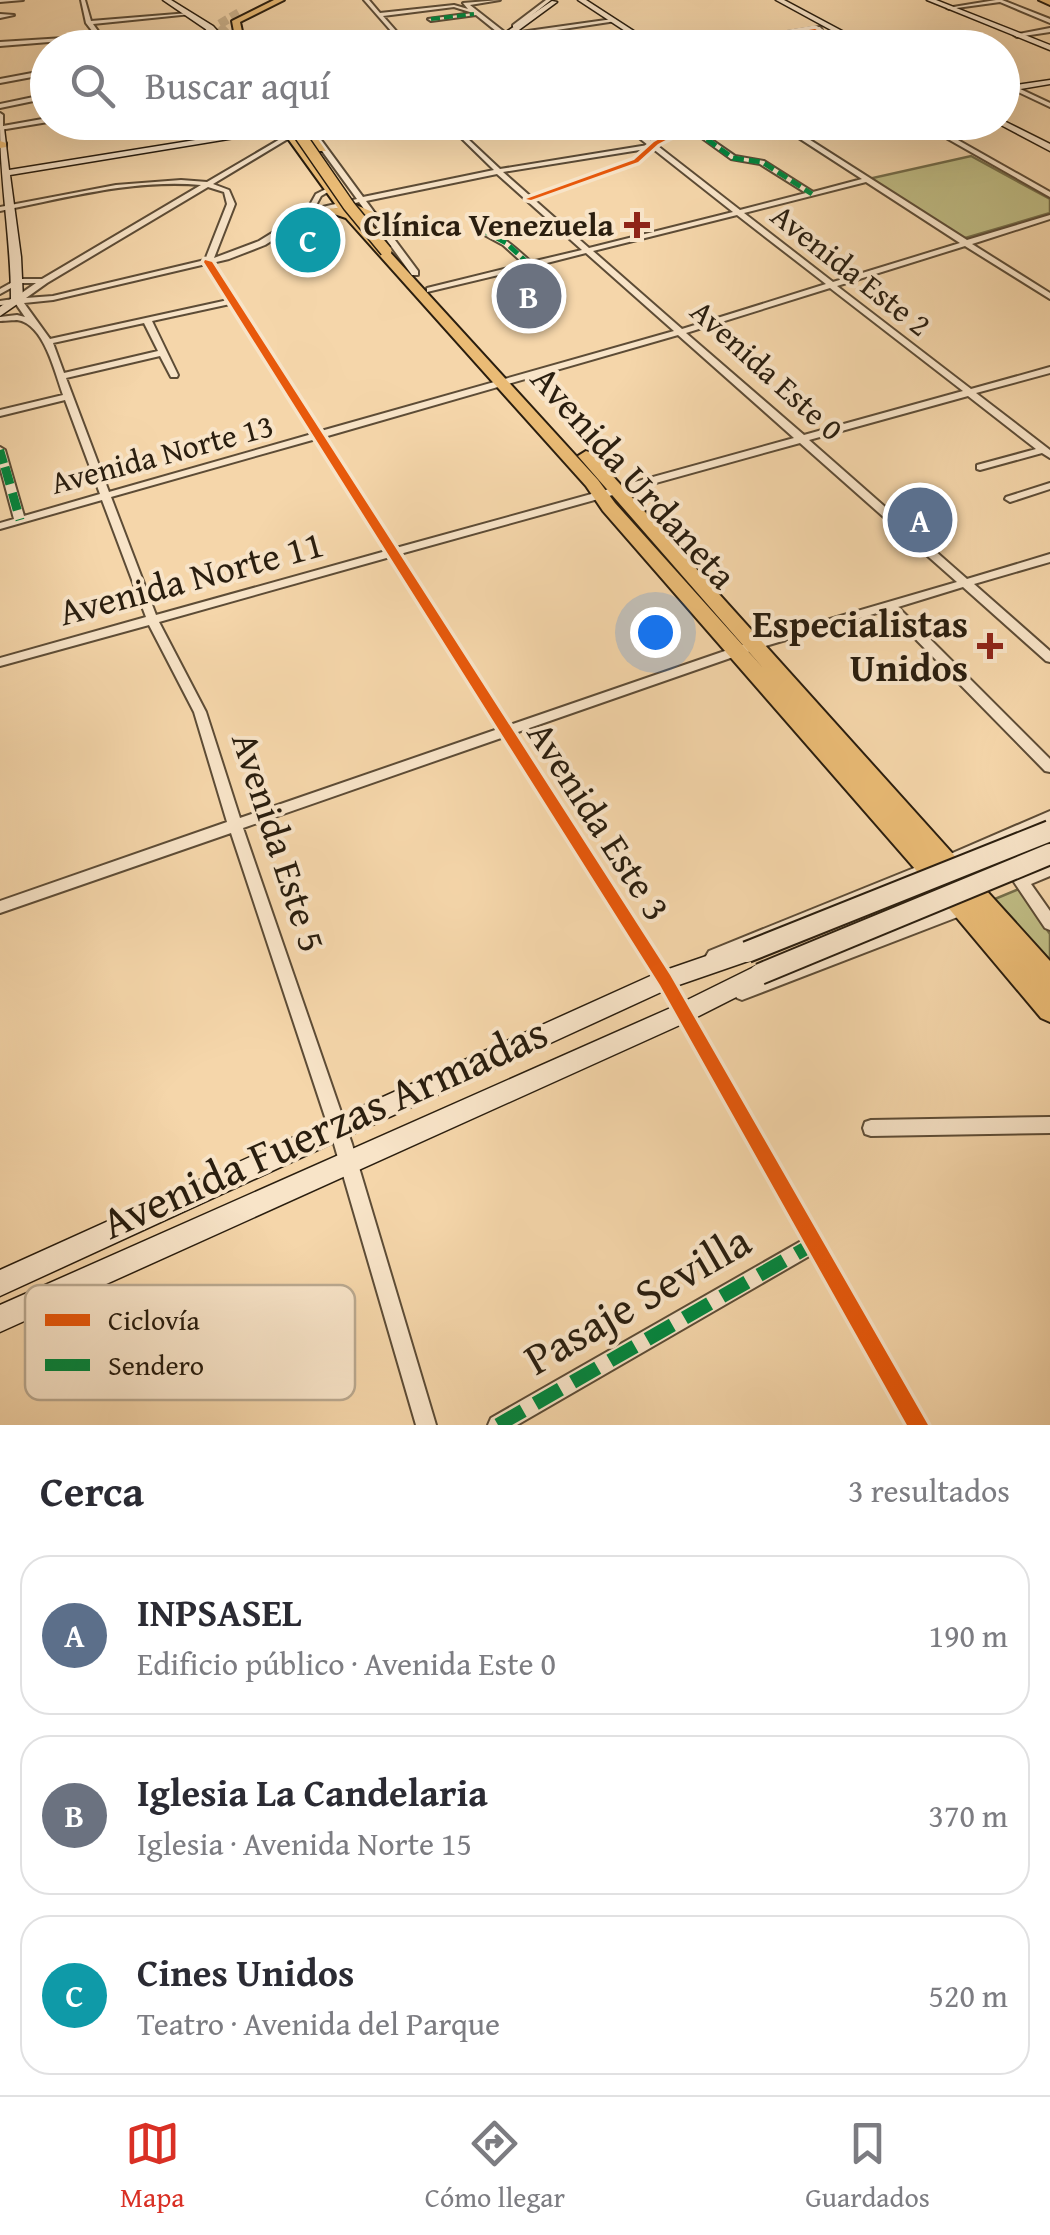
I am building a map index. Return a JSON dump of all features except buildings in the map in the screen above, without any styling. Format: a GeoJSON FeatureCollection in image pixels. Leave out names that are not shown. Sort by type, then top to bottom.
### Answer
{"type":"FeatureCollection","features":[{"type":"Feature","properties":{"kind":"main road"},"geometry":{"type":"LineString","coordinates":[[166,0],[214,30]]}},
{"type":"Feature","properties":{"kind":"main road"},"geometry":{"type":"LineString","coordinates":[[180,0],[222,30]]}},
{"type":"Feature","properties":{"kind":"main road"},"geometry":{"type":"LineString","coordinates":[[242,11],[272,0]]}},
{"type":"Feature","properties":{"kind":"main road"},"geometry":{"type":"LineString","coordinates":[[239,30],[236,21],[280,0]]}},
{"type":"Feature","properties":{"kind":"main road"},"geometry":{"type":"LineString","coordinates":[[581,0],[627,30]]}},
{"type":"Feature","properties":{"kind":"main road"},"geometry":{"type":"LineString","coordinates":[[930,0],[1004,30]]}},
{"type":"Feature","properties":{"kind":"main road"},"geometry":{"type":"LineString","coordinates":[[513,30],[551,1]]}},
{"type":"Feature","properties":{"kind":"main road"},"geometry":{"type":"LineString","coordinates":[[774,1],[824,30]]}},
{"type":"Feature","properties":{"kind":"main road"},"geometry":{"type":"LineString","coordinates":[[774,1],[834,30]]}},
{"type":"Feature","properties":{"kind":"main road"},"geometry":{"type":"LineString","coordinates":[[1020,36],[1050,48]]}},
{"type":"Feature","properties":{"kind":"main road"},"geometry":{"type":"LineString","coordinates":[[1020,84],[1050,80]]}},
{"type":"Feature","properties":{"kind":"main road"},"geometry":{"type":"LineString","coordinates":[[1020,87],[1050,80]]}},
{"type":"Feature","properties":{"kind":"main road"},"geometry":{"type":"LineString","coordinates":[[1020,124],[1050,139]]}},
{"type":"Feature","properties":{"kind":"main road"},"geometry":{"type":"LineString","coordinates":[[0,128],[6,208],[18,282],[18,300],[0,316]]}},
{"type":"Feature","properties":{"kind":"main road"},"geometry":{"type":"LineString","coordinates":[[1020,132],[1050,148]]}},
{"type":"Feature","properties":{"kind":"main road"},"geometry":{"type":"LineString","coordinates":[[3,171],[196,140]]}},
{"type":"Feature","properties":{"kind":"main road"},"geometry":{"type":"LineString","coordinates":[[299,140],[350,216],[411,274]]}},
{"type":"Feature","properties":{"kind":"main road"},"geometry":{"type":"LineString","coordinates":[[300,140],[382,247]]}},
{"type":"Feature","properties":{"kind":"main road"},"geometry":{"type":"LineString","coordinates":[[315,140],[322,148]]}},
{"type":"Feature","properties":{"kind":"main road"},"geometry":{"type":"LineString","coordinates":[[320,140],[322,148]]}},
{"type":"Feature","properties":{"kind":"main road"},"geometry":{"type":"LineString","coordinates":[[350,216],[349,210],[356,208],[369,213]]}},
{"type":"Feature","properties":{"kind":"main road"},"geometry":{"type":"LineString","coordinates":[[309,213],[350,216]]}},
{"type":"Feature","properties":{"kind":"main road","name":"Avenida Urdaneta"},"geometry":{"type":"LineString","coordinates":[[411,274],[430,290],[508,381]]}},
{"type":"Feature","properties":{"kind":"main road","name":"Avenida Urdaneta"},"geometry":{"type":"LineString","coordinates":[[411,274],[949,880],[1050,1010]]}},
{"type":"Feature","properties":{"kind":"main road","name":"Avenida Fuerzas Armadas"},"geometry":{"type":"LineString","coordinates":[[0,1283],[665,980],[747,952],[1050,831]]}},
{"type":"Feature","properties":{"kind":"main road","name":"Avenida Fuerzas Armadas"},"geometry":{"type":"LineString","coordinates":[[74,1285],[683,1013],[760,974],[1050,854]]}},
{"type":"Feature","properties":{"kind":"main road","name":"Avenida Urdaneta"},"geometry":{"type":"LineString","coordinates":[[949,880],[1050,979]]}},
{"type":"Feature","properties":{"kind":"main road","name":"Avenida Fuerzas Armadas"},"geometry":{"type":"LineString","coordinates":[[0,1319],[25,1308]]}},
{"type":"Feature","properties":{"kind":"street"},"geometry":{"type":"LineString","coordinates":[[0,16],[13,18],[13,0]]}},
{"type":"Feature","properties":{"kind":"street"},"geometry":{"type":"LineString","coordinates":[[0,1],[21,0]]}},
{"type":"Feature","properties":{"kind":"street"},"geometry":{"type":"LineString","coordinates":[[83,0],[94,30]]}},
{"type":"Feature","properties":{"kind":"street"},"geometry":{"type":"LineString","coordinates":[[366,0],[389,30]]}},
{"type":"Feature","properties":{"kind":"street"},"geometry":{"type":"LineString","coordinates":[[379,15],[455,5],[456,0],[497,30]]}},
{"type":"Feature","properties":{"kind":"street"},"geometry":{"type":"LineString","coordinates":[[465,4],[498,0]]}},
{"type":"Feature","properties":{"kind":"street"},"geometry":{"type":"LineString","coordinates":[[949,8],[999,0],[1050,20]]}},
{"type":"Feature","properties":{"kind":"street"},"geometry":{"type":"LineString","coordinates":[[448,6],[472,12]]}},
{"type":"Feature","properties":{"kind":"street"},"geometry":{"type":"LineString","coordinates":[[430,19],[472,12]]}},
{"type":"Feature","properties":{"kind":"street"},"geometry":{"type":"LineString","coordinates":[[90,23],[188,14]]}},
{"type":"Feature","properties":{"kind":"street"},"geometry":{"type":"LineString","coordinates":[[546,30],[613,21]]}},
{"type":"Feature","properties":{"kind":"street"},"geometry":{"type":"LineString","coordinates":[[806,30],[820,28]]}},
{"type":"Feature","properties":{"kind":"street"},"geometry":{"type":"LineString","coordinates":[[1020,35],[1050,30]]}},
{"type":"Feature","properties":{"kind":"street"},"geometry":{"type":"LineString","coordinates":[[0,44],[30,42]]}},
{"type":"Feature","properties":{"kind":"street"},"geometry":{"type":"LineString","coordinates":[[0,81],[30,75]]}},
{"type":"Feature","properties":{"kind":"street"},"geometry":{"type":"LineString","coordinates":[[1020,91],[1050,105]]}},
{"type":"Feature","properties":{"kind":"street"},"geometry":{"type":"LineString","coordinates":[[0,106],[30,100]]}},
{"type":"Feature","properties":{"kind":"street"},"geometry":{"type":"LineString","coordinates":[[0,117],[30,123],[0,128],[0,117]]}},
{"type":"Feature","properties":{"kind":"street"},"geometry":{"type":"LineString","coordinates":[[18,300],[44,280],[210,184],[269,140]]}},
{"type":"Feature","properties":{"kind":"street","name":"Avenida Urdaneta"},"geometry":{"type":"LineString","coordinates":[[311,140],[322,148],[362,200],[411,274]]}},
{"type":"Feature","properties":{"kind":"street","name":"Avenida Este 0"},"geometry":{"type":"LineString","coordinates":[[466,140],[1050,658]]}},
{"type":"Feature","properties":{"kind":"street","name":"Avenida Este 2"},"geometry":{"type":"LineString","coordinates":[[645,140],[1046,453]]}},
{"type":"Feature","properties":{"kind":"street"},"geometry":{"type":"LineString","coordinates":[[708,140],[733,158],[762,162],[812,194]]}},
{"type":"Feature","properties":{"kind":"street"},"geometry":{"type":"LineString","coordinates":[[804,140],[1050,297]]}},
{"type":"Feature","properties":{"kind":"street"},"geometry":{"type":"LineString","coordinates":[[953,140],[1050,195]]}},
{"type":"Feature","properties":{"kind":"street"},"geometry":{"type":"LineString","coordinates":[[0,297],[54,298],[208,262],[244,251],[309,213],[341,204],[653,146]]}},
{"type":"Feature","properties":{"kind":"street"},"geometry":{"type":"LineString","coordinates":[[430,290],[864,181]]}},
{"type":"Feature","properties":{"kind":"street"},"geometry":{"type":"LineString","coordinates":[[6,208],[163,182],[210,184],[227,191],[231,204],[208,262]]}},
{"type":"Feature","properties":{"kind":"street"},"geometry":{"type":"LineString","coordinates":[[309,213],[318,195],[330,189]]}},
{"type":"Feature","properties":{"kind":"street","name":"Avenida Norte 13"},"geometry":{"type":"LineString","coordinates":[[0,526],[683,331],[1050,217]]}},
{"type":"Feature","properties":{"kind":"street"},"geometry":{"type":"LineString","coordinates":[[482,230],[506,243],[557,290]]}},
{"type":"Feature","properties":{"kind":"street","name":"Avenida Este 3"},"geometry":{"type":"LineString","coordinates":[[208,262],[665,980],[918,1425]]}},
{"type":"Feature","properties":{"kind":"street"},"geometry":{"type":"LineString","coordinates":[[0,297],[18,282],[44,280]]}},
{"type":"Feature","properties":{"kind":"street"},"geometry":{"type":"LineString","coordinates":[[44,280],[40,290],[54,298]]}},
{"type":"Feature","properties":{"kind":"street","name":"Avenida Este 5"},"geometry":{"type":"LineString","coordinates":[[18,300],[48,342],[152,619],[200,712],[348,1160],[426,1425]]}},
{"type":"Feature","properties":{"kind":"street"},"geometry":{"type":"LineString","coordinates":[[48,342],[232,300]]}},
{"type":"Feature","properties":{"kind":"street"},"geometry":{"type":"LineString","coordinates":[[0,316],[34,322]]}},
{"type":"Feature","properties":{"kind":"street"},"geometry":{"type":"LineString","coordinates":[[147,320],[174,375]]}},
{"type":"Feature","properties":{"kind":"street"},"geometry":{"type":"LineString","coordinates":[[61,376],[163,353]]}},
{"type":"Feature","properties":{"kind":"street","name":"Avenida Norte 11"},"geometry":{"type":"LineString","coordinates":[[0,662],[1050,370]]}},
{"type":"Feature","properties":{"kind":"street"},"geometry":{"type":"LineString","coordinates":[[0,413],[68,397]]}},
{"type":"Feature","properties":{"kind":"street"},"geometry":{"type":"LineString","coordinates":[[0,450],[20,520]]}},
{"type":"Feature","properties":{"kind":"street"},"geometry":{"type":"LineString","coordinates":[[980,467],[1046,453]]}},
{"type":"Feature","properties":{"kind":"street"},"geometry":{"type":"LineString","coordinates":[[1010,499],[1050,486]]}},
{"type":"Feature","properties":{"kind":"street"},"geometry":{"type":"LineString","coordinates":[[0,907],[747,648],[1050,558]]}},
{"type":"Feature","properties":{"kind":"street"},"geometry":{"type":"LineString","coordinates":[[889,605],[1050,766]]}},
{"type":"Feature","properties":{"kind":"street"},"geometry":{"type":"LineString","coordinates":[[683,1013],[949,880],[1050,817]]}},
{"type":"Feature","properties":{"kind":"street"},"geometry":{"type":"LineString","coordinates":[[1050,870],[1021,882],[1050,923]]}},
{"type":"Feature","properties":{"kind":"street"},"geometry":{"type":"LineString","coordinates":[[665,980],[742,942],[949,880]]}},
{"type":"Feature","properties":{"kind":"street"},"geometry":{"type":"LineString","coordinates":[[871,1128],[1050,1125]]}},
{"type":"Feature","properties":{"kind":"street","name":"Pasaje Sevilla"},"geometry":{"type":"LineString","coordinates":[[498,1425],[815,1243]]}},
{"type":"Feature","properties":{"kind":"shaded area"},"geometry":{"type":"Polygon","coordinates":[[[971,156],[1050,199],[1050,213],[962,239],[868,179],[971,156]]]}},
{"type":"Feature","properties":{"kind":"shaded area"},"geometry":{"type":"Polygon","coordinates":[[[1019,889],[1050,934],[1050,966],[990,901],[1019,889]]]}},
{"type":"Feature","properties":{"kind":"tunnel"},"geometry":{"type":"LineString","coordinates":[[223,30],[218,25],[242,11]]}},
{"type":"Feature","properties":{"kind":"marked path"},"geometry":{"type":"LineString","coordinates":[[431,19],[474,14]]}},
{"type":"Feature","properties":{"kind":"marked path"},"geometry":{"type":"LineString","coordinates":[[708,140],[733,158],[762,162],[812,194]]}},
{"type":"Feature","properties":{"kind":"marked path"},"geometry":{"type":"LineString","coordinates":[[482,230],[506,243],[557,290]]}},
{"type":"Feature","properties":{"kind":"marked path"},"geometry":{"type":"LineString","coordinates":[[0,450],[20,520]]}},
{"type":"Feature","properties":{"kind":"marked path"},"geometry":{"type":"LineString","coordinates":[[498,1425],[815,1243]]}},
{"type":"Feature","properties":{"kind":"cycle path"},"geometry":{"type":"LineString","coordinates":[[529,199],[636,161],[662,140]]}},
{"type":"Feature","properties":{"kind":"cycle path"},"geometry":{"type":"LineString","coordinates":[[208,262],[665,980],[918,1425]]}},
{"type":"Feature","properties":{"kind":"place","name":"Clínica Venezuela"},"geometry":{"type":"Point","coordinates":[637,225]}},
{"type":"Feature","properties":{"kind":"place","name":"Cines Unidos"},"geometry":{"type":"Point","coordinates":[308,240]}},
{"type":"Feature","properties":{"kind":"place","name":"Iglesia La Candelaria"},"geometry":{"type":"Point","coordinates":[529,296]}},
{"type":"Feature","properties":{"kind":"place","name":"INPSASEL"},"geometry":{"type":"Point","coordinates":[920,520]}},
{"type":"Feature","properties":{"kind":"place","name":"Especialistas Unidos"},"geometry":{"type":"Point","coordinates":[990,646]}}]}
